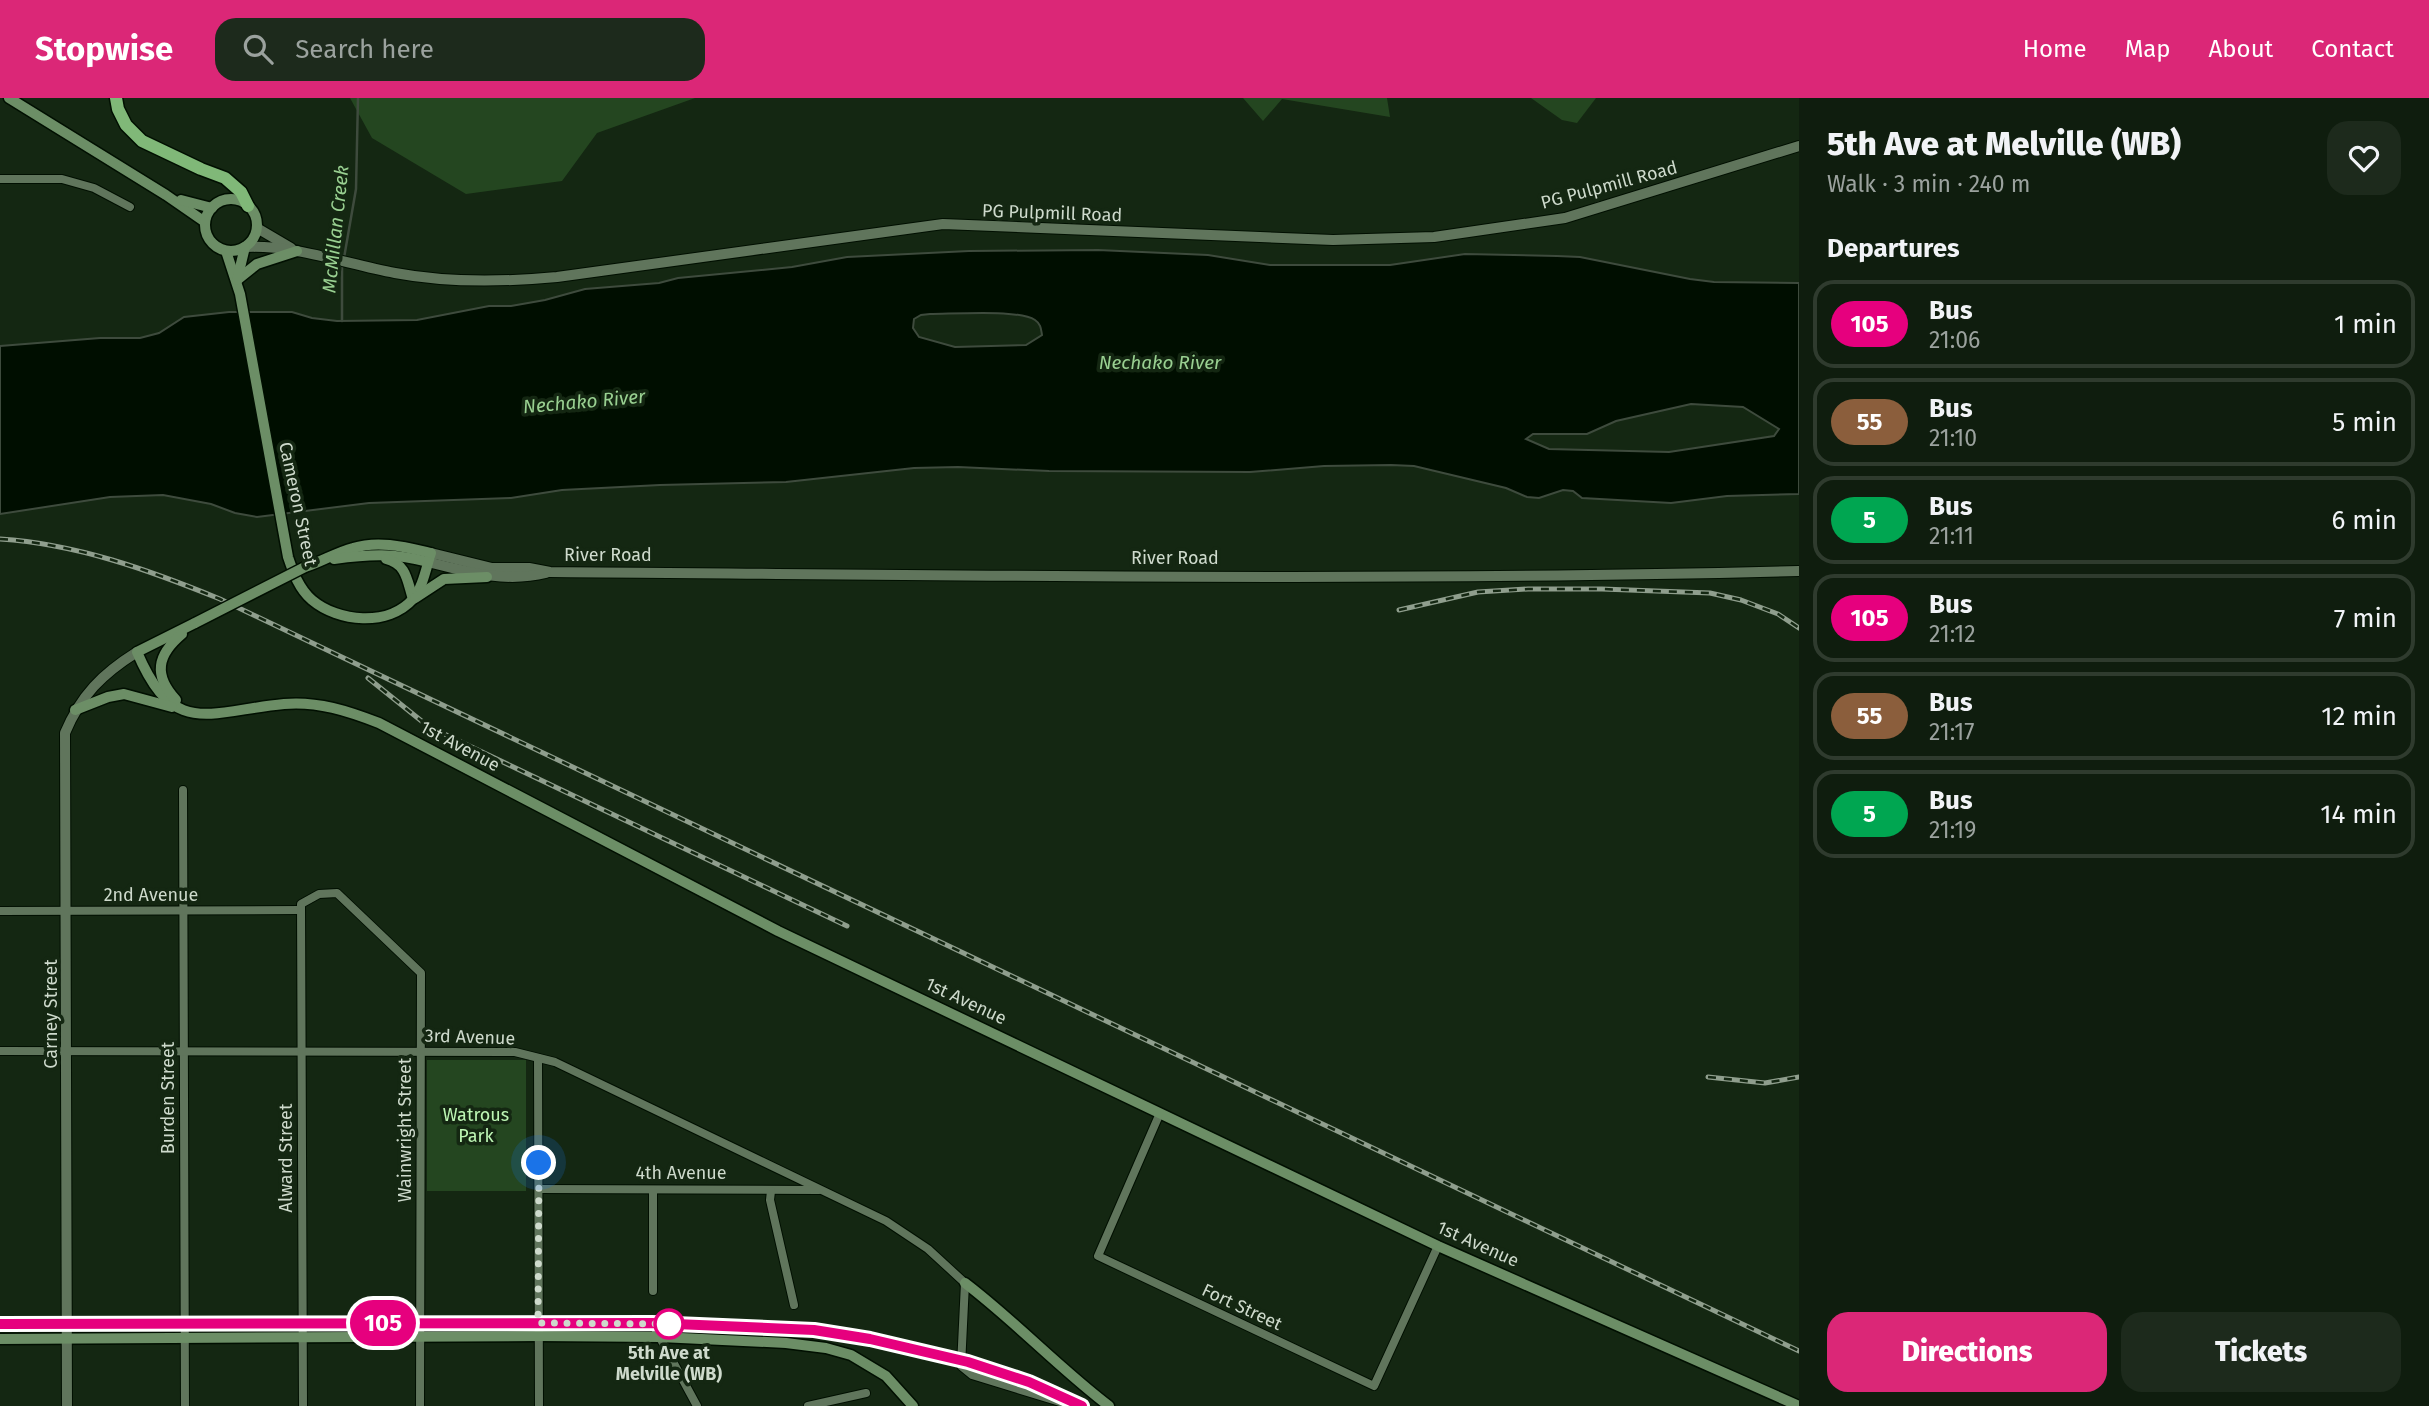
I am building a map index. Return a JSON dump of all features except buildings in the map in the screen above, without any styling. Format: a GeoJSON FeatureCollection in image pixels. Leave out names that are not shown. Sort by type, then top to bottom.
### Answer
{"type":"FeatureCollection","features":[{"type":"Feature","properties":{"kind":"highway"},"geometry":{"type":"LineString","coordinates":[[116,98],[126,125],[142,141],[201,169],[225,177],[241,192],[248,206]]}},
{"type":"Feature","properties":{"kind":"main road"},"geometry":{"type":"LineString","coordinates":[[9,98],[205,222]]}},
{"type":"Feature","properties":{"kind":"main road"},"geometry":{"type":"LineString","coordinates":[[166,195],[212,208]]}},
{"type":"Feature","properties":{"kind":"main road"},"geometry":{"type":"LineString","coordinates":[[237,280],[246,247],[255,236],[257,228],[254,212],[242,202],[225,200],[212,208],[205,222],[209,239],[214,246],[226,251],[246,247]]}},
{"type":"Feature","properties":{"kind":"main road"},"geometry":{"type":"LineString","coordinates":[[226,251],[237,280]]}},
{"type":"Feature","properties":{"kind":"main road"},"geometry":{"type":"LineString","coordinates":[[237,280],[257,264],[297,251]]}},
{"type":"Feature","properties":{"kind":"main road","name":"Cameron Street"},"geometry":{"type":"LineString","coordinates":[[237,280],[288,557],[299,583],[310,599],[329,611],[367,618],[384,616],[399,610],[444,579],[487,577]]}},
{"type":"Feature","properties":{"kind":"main road","name":"River Road"},"geometry":{"type":"LineString","coordinates":[[137,652],[305,568],[351,548],[371,544],[403,546],[430,558]]}},
{"type":"Feature","properties":{"kind":"main road","name":"River Road"},"geometry":{"type":"LineString","coordinates":[[322,561],[372,553],[430,558]]}},
{"type":"Feature","properties":{"kind":"main road"},"geometry":{"type":"LineString","coordinates":[[352,556],[398,563],[404,568],[412,599]]}},
{"type":"Feature","properties":{"kind":"main road"},"geometry":{"type":"LineString","coordinates":[[412,599],[421,584],[430,558]]}},
{"type":"Feature","properties":{"kind":"main road"},"geometry":{"type":"LineString","coordinates":[[185,710],[168,691],[160,676],[161,659],[171,643],[195,623]]}},
{"type":"Feature","properties":{"kind":"main road","name":"1st Avenue"},"geometry":{"type":"LineString","coordinates":[[137,652],[159,694],[195,714],[213,715],[284,704],[315,704],[347,711],[379,723],[778,931],[1438,1246],[1799,1406]]}},
{"type":"Feature","properties":{"kind":"main road"},"geometry":{"type":"LineString","coordinates":[[75,710],[108,697],[124,694],[185,710]]}},
{"type":"Feature","properties":{"kind":"main road"},"geometry":{"type":"LineString","coordinates":[[965,1283],[1109,1406]]}},
{"type":"Feature","properties":{"kind":"main road"},"geometry":{"type":"LineString","coordinates":[[0,1324],[652,1323],[814,1330],[870,1339],[961,1360],[1029,1382],[1082,1406]]}},
{"type":"Feature","properties":{"kind":"main road"},"geometry":{"type":"LineString","coordinates":[[0,1339],[539,1336],[660,1337],[786,1343],[825,1348],[851,1355],[886,1376],[913,1406]]}},
{"type":"Feature","properties":{"kind":"street","name":"PG Pulpmill Road"},"geometry":{"type":"LineString","coordinates":[[297,251],[398,274],[443,279],[516,281],[943,224],[1333,240],[1434,237],[1564,218],[1799,146]]}},
{"type":"Feature","properties":{"kind":"street"},"geometry":{"type":"LineString","coordinates":[[0,178],[62,179],[94,188],[130,207]]}},
{"type":"Feature","properties":{"kind":"street"},"geometry":{"type":"LineString","coordinates":[[257,228],[297,251]]}},
{"type":"Feature","properties":{"kind":"street"},"geometry":{"type":"LineString","coordinates":[[246,247],[297,251]]}},
{"type":"Feature","properties":{"kind":"street","name":"River Road"},"geometry":{"type":"LineString","coordinates":[[430,558],[487,577],[529,577],[550,572]]}},
{"type":"Feature","properties":{"kind":"street","name":"River Road"},"geometry":{"type":"LineString","coordinates":[[430,558],[492,568],[529,568],[550,572],[1196,576],[1673,575],[1799,571]]}},
{"type":"Feature","properties":{"kind":"street","name":"Carney Street"},"geometry":{"type":"LineString","coordinates":[[67,1406],[67,911],[63,753],[65,733],[75,710],[93,685],[115,665],[137,652]]}},
{"type":"Feature","properties":{"kind":"street","name":"Burden Street"},"geometry":{"type":"LineString","coordinates":[[183,790],[185,1406]]}},
{"type":"Feature","properties":{"kind":"street","name":"Wainwright Street"},"geometry":{"type":"LineString","coordinates":[[301,910],[301,904],[319,894],[337,892],[421,973],[420,1406]]}},
{"type":"Feature","properties":{"kind":"street","name":"2nd Avenue"},"geometry":{"type":"LineString","coordinates":[[0,911],[301,910]]}},
{"type":"Feature","properties":{"kind":"street","name":"Alward Street"},"geometry":{"type":"LineString","coordinates":[[301,910],[303,1406]]}},
{"type":"Feature","properties":{"kind":"street","name":"3rd Avenue"},"geometry":{"type":"LineString","coordinates":[[0,1051],[515,1052],[555,1062],[824,1190],[907,1234],[965,1283]]}},
{"type":"Feature","properties":{"kind":"street"},"geometry":{"type":"LineString","coordinates":[[538,1058],[539,1406]]}},
{"type":"Feature","properties":{"kind":"street","name":"Fort Street"},"geometry":{"type":"LineString","coordinates":[[1160,1113],[1098,1256],[1374,1386],[1438,1246]]}},
{"type":"Feature","properties":{"kind":"street","name":"4th Avenue"},"geometry":{"type":"LineString","coordinates":[[539,1189],[824,1190]]}},
{"type":"Feature","properties":{"kind":"street"},"geometry":{"type":"LineString","coordinates":[[653,1191],[653,1291]]}},
{"type":"Feature","properties":{"kind":"street"},"geometry":{"type":"LineString","coordinates":[[771,1191],[794,1305]]}},
{"type":"Feature","properties":{"kind":"street"},"geometry":{"type":"LineString","coordinates":[[965,1283],[961,1368],[972,1375],[1075,1406]]}},
{"type":"Feature","properties":{"kind":"street"},"geometry":{"type":"LineString","coordinates":[[652,1323],[697,1406]]}},
{"type":"Feature","properties":{"kind":"street"},"geometry":{"type":"LineString","coordinates":[[808,1406],[866,1393]]}},
{"type":"Feature","properties":{"kind":"green space"},"geometry":{"type":"Polygon","coordinates":[[[350,98],[695,98],[597,133],[562,181],[466,194],[372,138],[350,98]]]}},
{"type":"Feature","properties":{"kind":"green space"},"geometry":{"type":"Polygon","coordinates":[[[1243,98],[1387,98],[1390,117],[1282,99],[1263,121],[1243,98]]]}},
{"type":"Feature","properties":{"kind":"green space"},"geometry":{"type":"Polygon","coordinates":[[[1531,98],[1596,98],[1577,123],[1562,120],[1531,98]]]}},
{"type":"Feature","properties":{"kind":"green space","name":"Watrous Park"},"geometry":{"type":"Polygon","coordinates":[[[427,1060],[526,1060],[526,1191],[427,1191],[427,1060]]]}},
{"type":"Feature","properties":{"kind":"water","name":"Nechako River"},"geometry":{"type":"Polygon","coordinates":[[[1098,250],[1208,255],[1270,265],[1390,265],[1465,254],[1557,256],[1580,257],[1714,282],[1799,283],[1799,494],[1727,496],[1671,503],[1582,498],[1573,491],[1563,490],[1539,498],[1414,466],[1391,465],[1324,466],[1250,472],[1049,471],[958,467],[914,468],[786,482],[660,485],[562,490],[511,498],[369,503],[257,517],[235,513],[211,504],[163,495],[110,497],[0,514],[0,346],[100,338],[140,338],[159,333],[184,317],[229,312],[292,312],[337,321],[417,320],[489,306],[511,306],[545,300],[585,289],[792,267],[847,257],[969,251],[1098,250]],[[930,314],[914,319],[913,328],[919,337],[955,347],[1026,345],[1042,335],[1035,320],[1015,314],[930,314]],[[1691,404],[1616,421],[1587,434],[1533,434],[1526,439],[1549,449],[1669,452],[1774,436],[1779,429],[1743,407],[1691,404]]]}},
{"type":"Feature","properties":{"kind":"waterway","name":"McMillan Creek"},"geometry":{"type":"LineString","coordinates":[[344,258],[356,189],[358,98]]}},
{"type":"Feature","properties":{"kind":"waterway","name":"McMillan Creek"},"geometry":{"type":"LineString","coordinates":[[342,265],[342,321]]}},
{"type":"Feature","properties":{"kind":"railway"},"geometry":{"type":"LineString","coordinates":[[0,539],[57,546],[112,560],[220,599],[1799,1351]]}},
{"type":"Feature","properties":{"kind":"railway"},"geometry":{"type":"LineString","coordinates":[[1399,610],[1478,592],[1528,589],[1710,593],[1741,600],[1778,614],[1799,628]]}},
{"type":"Feature","properties":{"kind":"railway"},"geometry":{"type":"LineString","coordinates":[[368,678],[424,723],[440,732],[847,926]]}},
{"type":"Feature","properties":{"kind":"railway"},"geometry":{"type":"LineString","coordinates":[[1708,1077],[1765,1083],[1799,1077]]}},
{"type":"Feature","properties":{"kind":"bus line","name":"105"},"geometry":{"type":"LineString","coordinates":[[0,1324],[652,1323],[814,1330],[870,1339],[993,1369],[1052,1391],[1082,1406]]}},
{"type":"Feature","properties":{"kind":"place","name":"5th Ave at Melville (WB)"},"geometry":{"type":"Point","coordinates":[669,1324]}},
{"type":"Feature","properties":{"kind":"route"},"geometry":{"type":"LineString","coordinates":[[539,1163],[538,1323],[674,1324],[669,1324]]}}]}
